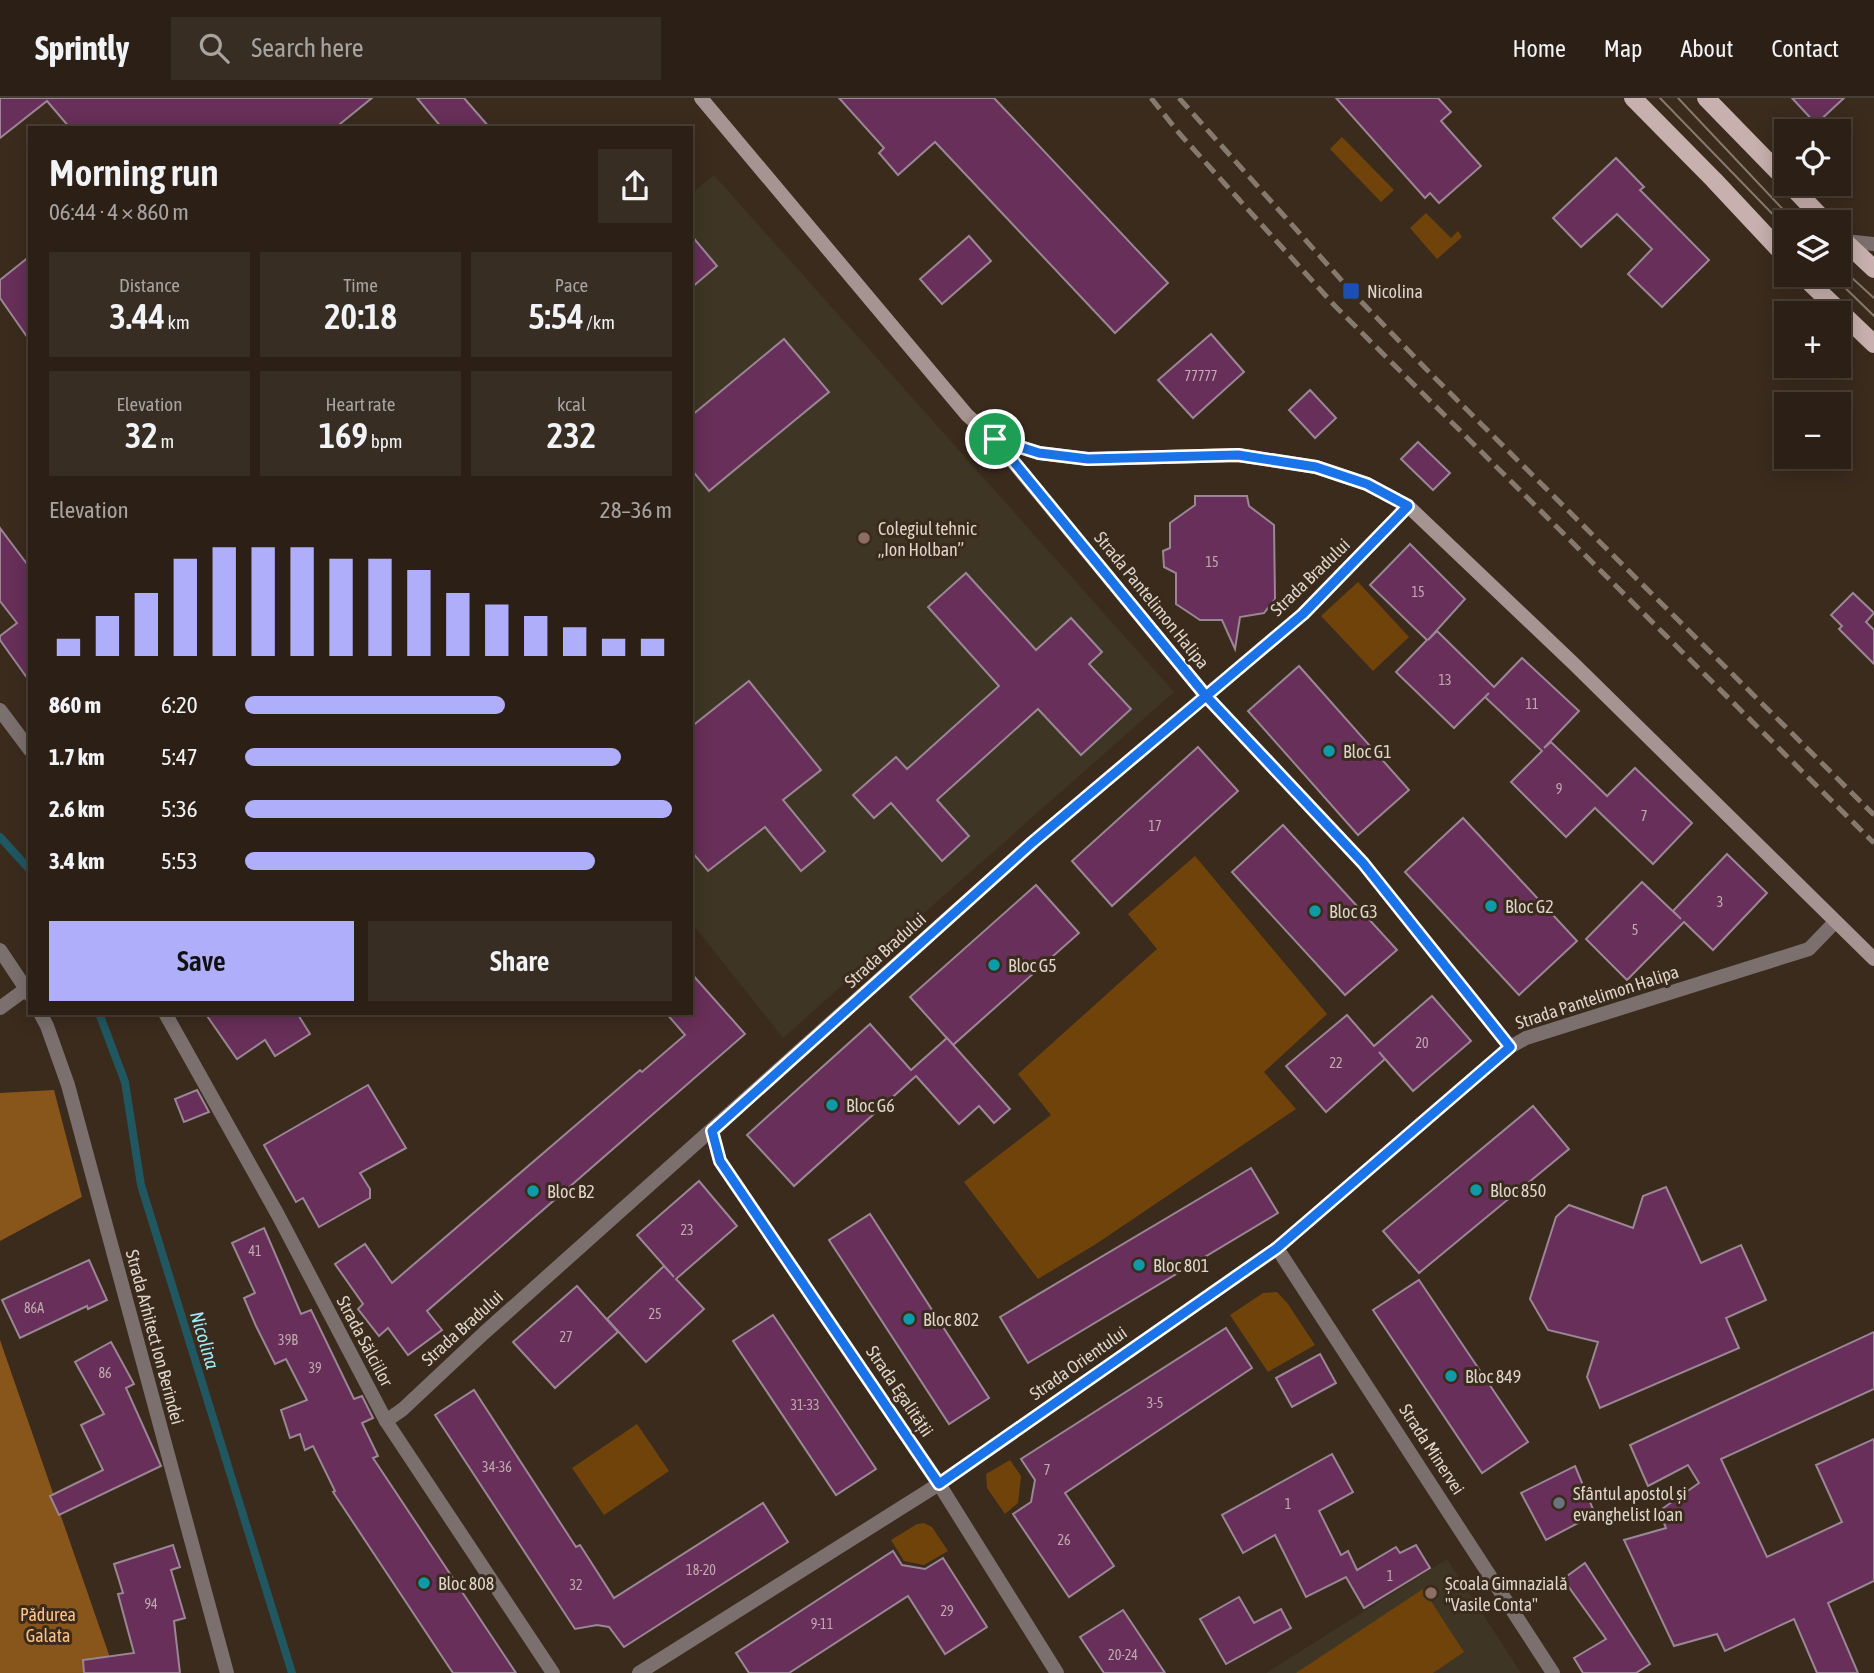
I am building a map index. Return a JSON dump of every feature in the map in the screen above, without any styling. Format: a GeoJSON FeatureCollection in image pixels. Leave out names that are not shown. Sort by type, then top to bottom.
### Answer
{"type":"FeatureCollection","features":[{"type":"Feature","properties":{"kind":"main road"},"geometry":{"type":"LineString","coordinates":[[1633,98],[1774,244]]}},
{"type":"Feature","properties":{"kind":"main road"},"geometry":{"type":"LineString","coordinates":[[1706,98],[1774,168]]}},
{"type":"Feature","properties":{"kind":"main road"},"geometry":{"type":"LineString","coordinates":[[1801,196],[1815,210]]}},
{"type":"Feature","properties":{"kind":"main road"},"geometry":{"type":"LineString","coordinates":[[1851,247],[1874,269]]}},
{"type":"Feature","properties":{"kind":"main road"},"geometry":{"type":"LineString","coordinates":[[1815,287],[1874,344]]}},
{"type":"Feature","properties":{"kind":"street","name":"Strada Pantelimon Halipa"},"geometry":{"type":"LineString","coordinates":[[701,98],[967,415],[995,439],[1206,696],[1363,863],[1510,1047],[1526,1038],[1809,949],[1835,922]]}},
{"type":"Feature","properties":{"kind":"street"},"geometry":{"type":"LineString","coordinates":[[1851,240],[1874,244]]}},
{"type":"Feature","properties":{"kind":"street"},"geometry":{"type":"LineString","coordinates":[[995,439],[1039,453],[1088,459],[1238,455],[1316,467],[1367,484],[1408,506],[1574,664],[1874,958]]}},
{"type":"Feature","properties":{"kind":"street","name":"Strada Bradului"},"geometry":{"type":"LineString","coordinates":[[386,1421],[403,1409],[1033,842],[1303,614],[1408,506]]}},
{"type":"Feature","properties":{"kind":"street"},"geometry":{"type":"LineString","coordinates":[[0,710],[28,747]]}},
{"type":"Feature","properties":{"kind":"street"},"geometry":{"type":"LineString","coordinates":[[0,950],[28,992],[0,1008]]}},
{"type":"Feature","properties":{"kind":"street","name":"Strada Arhitect Ion Berindei"},"geometry":{"type":"LineString","coordinates":[[41,1015],[68,1085],[159,1430],[227,1673]]}},
{"type":"Feature","properties":{"kind":"street","name":"Strada Sălciilor"},"geometry":{"type":"LineString","coordinates":[[165,1015],[278,1215],[386,1421],[553,1673]]}},
{"type":"Feature","properties":{"kind":"street","name":"Strada Orientului"},"geometry":{"type":"LineString","coordinates":[[639,1673],[939,1484],[1277,1248],[1510,1047]]}},
{"type":"Feature","properties":{"kind":"street","name":"Strada Egalității"},"geometry":{"type":"LineString","coordinates":[[712,1131],[720,1161],[939,1484],[1056,1673]]}},
{"type":"Feature","properties":{"kind":"street","name":"Strada Minervei"},"geometry":{"type":"LineString","coordinates":[[1277,1248],[1553,1673]]}},
{"type":"Feature","properties":{"kind":"shaded area"},"geometry":{"type":"Polygon","coordinates":[[[1342,137],[1394,190],[1381,202],[1330,149],[1342,137]]]}},
{"type":"Feature","properties":{"kind":"shaded area","name":"Colegiul tehnic „Ion Holban”"},"geometry":{"type":"Polygon","coordinates":[[[714,175],[1174,692],[783,1038],[693,925],[693,192],[714,175]]]}},
{"type":"Feature","properties":{"kind":"shaded area"},"geometry":{"type":"Polygon","coordinates":[[[1426,213],[1451,238],[1458,231],[1462,237],[1437,259],[1410,228],[1426,213]]]}},
{"type":"Feature","properties":{"kind":"shaded area"},"geometry":{"type":"Polygon","coordinates":[[[1358,582],[1409,637],[1373,671],[1321,616],[1358,582]]]}},
{"type":"Feature","properties":{"kind":"shaded area"},"geometry":{"type":"Polygon","coordinates":[[[1195,856],[1327,1014],[1264,1072],[1296,1109],[1096,1244],[1038,1279],[964,1182],[1051,1115],[1018,1074],[1157,949],[1128,914],[1195,856]]]}},
{"type":"Feature","properties":{"kind":"shaded area"},"geometry":{"type":"Polygon","coordinates":[[[1277,1292],[1315,1345],[1268,1372],[1230,1315],[1263,1293],[1277,1292]]]}},
{"type":"Feature","properties":{"kind":"shaded area"},"geometry":{"type":"Polygon","coordinates":[[[637,1424],[669,1471],[604,1515],[572,1468],[637,1424]]]}},
{"type":"Feature","properties":{"kind":"shaded area"},"geometry":{"type":"Polygon","coordinates":[[[1010,1460],[1021,1476],[1018,1503],[1005,1514],[987,1488],[986,1474],[1010,1460]]]}},
{"type":"Feature","properties":{"kind":"shaded area"},"geometry":{"type":"Polygon","coordinates":[[[924,1523],[932,1527],[948,1551],[924,1565],[904,1561],[891,1540],[917,1524],[924,1523]]]}},
{"type":"Feature","properties":{"kind":"shaded area","name":"Școala Gimnazială \"Vasile Conta\""},"geometry":{"type":"Polygon","coordinates":[[[1447,1559],[1521,1673],[1266,1673],[1447,1559]]]}},
{"type":"Feature","properties":{"kind":"shaded area"},"geometry":{"type":"Polygon","coordinates":[[[1423,1589],[1464,1652],[1433,1673],[1296,1673],[1423,1589]]]}},
{"type":"Feature","properties":{"kind":"green space"},"geometry":{"type":"Polygon","coordinates":[[[54,1090],[82,1197],[0,1241],[0,1093],[54,1090]]]}},
{"type":"Feature","properties":{"kind":"green space","name":"Pădurea Galata"},"geometry":{"type":"Polygon","coordinates":[[[0,1340],[115,1672],[114,1673],[0,1673],[0,1340]]]}},
{"type":"Feature","properties":{"kind":"building"},"geometry":{"type":"Polygon","coordinates":[[[0,98],[372,98],[337,126],[68,126],[47,101],[0,138],[0,98]]]}},
{"type":"Feature","properties":{"kind":"building"},"geometry":{"type":"Polygon","coordinates":[[[417,98],[464,98],[488,126],[440,126],[417,98]]]}},
{"type":"Feature","properties":{"kind":"building"},"geometry":{"type":"Polygon","coordinates":[[[839,98],[994,98],[1168,283],[1115,333],[935,142],[898,175],[879,153],[884,148],[839,98]]]}},
{"type":"Feature","properties":{"kind":"building"},"geometry":{"type":"Polygon","coordinates":[[[1336,98],[1438,98],[1451,112],[1441,121],[1481,166],[1439,203],[1430,193],[1425,198],[1336,98]]]}},
{"type":"Feature","properties":{"kind":"building"},"geometry":{"type":"Polygon","coordinates":[[[1792,98],[1844,98],[1821,119],[1811,119],[1792,98]]]}},
{"type":"Feature","properties":{"kind":"building"},"geometry":{"type":"Polygon","coordinates":[[[1616,158],[1644,187],[1640,190],[1709,260],[1662,307],[1628,274],[1652,249],[1617,214],[1581,247],[1553,218],[1616,158]]]}},
{"type":"Feature","properties":{"kind":"building"},"geometry":{"type":"Polygon","coordinates":[[[969,236],[991,261],[942,304],[920,279],[969,236]]]}},
{"type":"Feature","properties":{"kind":"building"},"geometry":{"type":"Polygon","coordinates":[[[693,237],[717,266],[693,286],[693,237]]]}},
{"type":"Feature","properties":{"kind":"building"},"geometry":{"type":"Polygon","coordinates":[[[28,258],[28,338],[0,298],[0,280],[28,258]]]}},
{"type":"Feature","properties":{"kind":"building"},"geometry":{"type":"Polygon","coordinates":[[[1211,334],[1244,372],[1193,418],[1158,380],[1211,334]]]}},
{"type":"Feature","properties":{"kind":"building"},"geometry":{"type":"Polygon","coordinates":[[[784,339],[829,392],[709,491],[693,471],[693,414],[784,339]]]}},
{"type":"Feature","properties":{"kind":"building"},"geometry":{"type":"Polygon","coordinates":[[[1310,390],[1336,418],[1315,438],[1289,410],[1310,390]]]}},
{"type":"Feature","properties":{"kind":"building"},"geometry":{"type":"Polygon","coordinates":[[[1418,442],[1450,473],[1433,490],[1401,459],[1418,442]]]}},
{"type":"Feature","properties":{"kind":"building"},"geometry":{"type":"Polygon","coordinates":[[[1195,496],[1247,496],[1249,506],[1274,525],[1275,599],[1264,613],[1240,617],[1235,649],[1222,620],[1200,620],[1176,604],[1176,573],[1164,567],[1163,551],[1170,548],[1170,523],[1195,505],[1195,496]]]}},
{"type":"Feature","properties":{"kind":"building"},"geometry":{"type":"Polygon","coordinates":[[[0,528],[28,565],[28,679],[0,640],[0,636],[17,623],[0,601],[0,528]]]}},
{"type":"Feature","properties":{"kind":"building"},"geometry":{"type":"Polygon","coordinates":[[[1410,544],[1465,599],[1428,640],[1437,631],[1494,687],[1522,658],[1579,711],[1544,748],[1551,742],[1607,796],[1635,768],[1692,823],[1653,864],[1595,808],[1566,837],[1511,782],[1542,751],[1485,697],[1454,728],[1396,672],[1427,640],[1370,585],[1410,544]]]}},
{"type":"Feature","properties":{"kind":"building"},"geometry":{"type":"Polygon","coordinates":[[[966,573],[1036,650],[1071,618],[1102,652],[1089,664],[1131,709],[1081,755],[1038,709],[937,800],[969,836],[942,861],[891,803],[874,818],[853,795],[896,757],[907,769],[999,686],[928,607],[966,573]]]}},
{"type":"Feature","properties":{"kind":"building"},"geometry":{"type":"Polygon","coordinates":[[[1853,593],[1874,613],[1866,622],[1874,630],[1874,664],[1839,629],[1842,626],[1831,615],[1853,593]]]}},
{"type":"Feature","properties":{"kind":"building","name":"Bloc G1"},"geometry":{"type":"Polygon","coordinates":[[[1299,666],[1409,790],[1358,835],[1248,711],[1299,666]]]}},
{"type":"Feature","properties":{"kind":"building"},"geometry":{"type":"Polygon","coordinates":[[[749,681],[821,770],[783,800],[825,851],[801,871],[765,827],[708,871],[693,853],[693,725],[749,681]]]}},
{"type":"Feature","properties":{"kind":"building"},"geometry":{"type":"Polygon","coordinates":[[[1198,747],[1238,791],[1112,906],[1072,861],[1198,747]]]}},
{"type":"Feature","properties":{"kind":"building","name":"Bloc G2"},"geometry":{"type":"Polygon","coordinates":[[[1463,818],[1577,941],[1519,995],[1405,872],[1463,818]]]}},
{"type":"Feature","properties":{"kind":"building","name":"Bloc G3"},"geometry":{"type":"Polygon","coordinates":[[[1283,825],[1397,950],[1345,995],[1232,872],[1283,825]]]}},
{"type":"Feature","properties":{"kind":"building"},"geometry":{"type":"Polygon","coordinates":[[[1727,854],[1767,893],[1713,950],[1684,922],[1627,980],[1586,939],[1642,882],[1681,919],[1673,911],[1727,854]]]}},
{"type":"Feature","properties":{"kind":"building","name":"Bloc G5"},"geometry":{"type":"Polygon","coordinates":[[[1036,885],[1079,933],[953,1045],[910,997],[1036,885]]]}},
{"type":"Feature","properties":{"kind":"building"},"geometry":{"type":"Polygon","coordinates":[[[693,975],[745,1034],[427,1311],[442,1330],[408,1355],[388,1328],[379,1336],[358,1309],[363,1304],[335,1264],[365,1244],[392,1283],[640,1070],[642,1072],[685,1035],[668,1015],[693,1015],[693,975]]]}},
{"type":"Feature","properties":{"kind":"building"},"geometry":{"type":"Polygon","coordinates":[[[1432,996],[1471,1041],[1413,1091],[1379,1052],[1385,1059],[1326,1112],[1286,1066],[1347,1015],[1374,1046],[1432,996]]]}},
{"type":"Feature","properties":{"kind":"building"},"geometry":{"type":"Polygon","coordinates":[[[206,1015],[298,1015],[310,1034],[275,1056],[265,1040],[237,1059],[206,1015]]]}},
{"type":"Feature","properties":{"kind":"building","name":"Bloc G6"},"geometry":{"type":"Polygon","coordinates":[[[870,1024],[911,1070],[947,1038],[1010,1109],[994,1123],[979,1106],[959,1124],[916,1076],[794,1186],[747,1135],[870,1024]]]}},
{"type":"Feature","properties":{"kind":"building"},"geometry":{"type":"Polygon","coordinates":[[[368,1085],[406,1148],[360,1173],[370,1189],[370,1198],[319,1227],[303,1198],[296,1202],[264,1145],[368,1085]]]}},
{"type":"Feature","properties":{"kind":"building"},"geometry":{"type":"Polygon","coordinates":[[[197,1090],[209,1112],[184,1122],[175,1099],[197,1090]]]}},
{"type":"Feature","properties":{"kind":"building","name":"Bloc 850"},"geometry":{"type":"Polygon","coordinates":[[[1533,1106],[1569,1149],[1419,1273],[1383,1231],[1533,1106]]]}},
{"type":"Feature","properties":{"kind":"building","name":"Bloc 801"},"geometry":{"type":"Polygon","coordinates":[[[1251,1168],[1278,1213],[1028,1363],[1000,1317],[1251,1168]]]}},
{"type":"Feature","properties":{"kind":"building"},"geometry":{"type":"Polygon","coordinates":[[[699,1181],[737,1226],[676,1279],[704,1309],[646,1362],[607,1319],[664,1266],[674,1277],[637,1235],[699,1181]]]}},
{"type":"Feature","properties":{"kind":"building"},"geometry":{"type":"Polygon","coordinates":[[[1666,1187],[1701,1263],[1741,1245],[1766,1300],[1726,1318],[1739,1348],[1600,1408],[1587,1377],[1598,1342],[1548,1330],[1530,1299],[1556,1217],[1569,1205],[1633,1228],[1643,1196],[1666,1187]]]}},
{"type":"Feature","properties":{"kind":"building","name":"Bloc 802"},"geometry":{"type":"Polygon","coordinates":[[[870,1214],[989,1398],[949,1424],[829,1240],[870,1214]]]}},
{"type":"Feature","properties":{"kind":"building"},"geometry":{"type":"Polygon","coordinates":[[[264,1228],[301,1314],[311,1310],[354,1399],[362,1396],[373,1418],[362,1423],[378,1456],[373,1458],[516,1673],[453,1673],[333,1492],[335,1491],[313,1446],[305,1450],[300,1434],[290,1438],[281,1410],[307,1400],[286,1359],[275,1364],[256,1326],[244,1298],[255,1293],[232,1243],[264,1228]]]}},
{"type":"Feature","properties":{"kind":"building"},"geometry":{"type":"Polygon","coordinates":[[[89,1260],[107,1300],[88,1309],[87,1306],[20,1338],[2,1300],[89,1260]]]}},
{"type":"Feature","properties":{"kind":"building","name":"Bloc 849"},"geometry":{"type":"Polygon","coordinates":[[[1419,1280],[1528,1442],[1482,1473],[1373,1310],[1419,1280]]]}},
{"type":"Feature","properties":{"kind":"building"},"geometry":{"type":"Polygon","coordinates":[[[577,1286],[618,1332],[555,1388],[513,1342],[577,1286]]]}},
{"type":"Feature","properties":{"kind":"building"},"geometry":{"type":"Polygon","coordinates":[[[773,1315],[876,1469],[836,1495],[733,1341],[773,1315]]]}},
{"type":"Feature","properties":{"kind":"building"},"geometry":{"type":"Polygon","coordinates":[[[1226,1328],[1252,1368],[1065,1493],[1114,1566],[1069,1597],[1013,1514],[1031,1502],[1035,1480],[1021,1459],[1226,1328]]]}},
{"type":"Feature","properties":{"kind":"building"},"geometry":{"type":"Polygon","coordinates":[[[1874,1332],[1874,1389],[1721,1459],[1767,1557],[1842,1522],[1816,1465],[1874,1439],[1874,1581],[1828,1603],[1858,1673],[1817,1673],[1794,1619],[1725,1651],[1717,1634],[1674,1646],[1624,1540],[1666,1528],[1659,1511],[1699,1483],[1688,1465],[1648,1486],[1630,1445],[1874,1332]]]}},
{"type":"Feature","properties":{"kind":"building"},"geometry":{"type":"Polygon","coordinates":[[[111,1342],[134,1384],[126,1388],[161,1466],[59,1515],[50,1496],[103,1470],[81,1425],[104,1414],[75,1362],[111,1342]]]}},
{"type":"Feature","properties":{"kind":"building"},"geometry":{"type":"Polygon","coordinates":[[[1320,1354],[1336,1383],[1292,1407],[1276,1378],[1320,1354]]]}},
{"type":"Feature","properties":{"kind":"building"},"geometry":{"type":"Polygon","coordinates":[[[474,1390],[576,1547],[580,1545],[614,1598],[763,1503],[788,1542],[624,1647],[609,1627],[597,1625],[575,1629],[435,1415],[474,1390]]]}},
{"type":"Feature","properties":{"kind":"building"},"geometry":{"type":"Polygon","coordinates":[[[1332,1454],[1353,1492],[1319,1511],[1341,1555],[1348,1551],[1357,1570],[1396,1547],[1400,1553],[1416,1545],[1430,1568],[1364,1608],[1346,1577],[1306,1597],[1275,1535],[1243,1553],[1222,1515],[1332,1454]]]}},
{"type":"Feature","properties":{"kind":"building","name":"Sfântul apostol și evanghelist Ioan"},"geometry":{"type":"Polygon","coordinates":[[[1575,1466],[1595,1514],[1546,1540],[1521,1493],[1575,1466]]]}},
{"type":"Feature","properties":{"kind":"building"},"geometry":{"type":"Polygon","coordinates":[[[173,1545],[180,1567],[171,1570],[185,1618],[174,1621],[180,1673],[84,1673],[83,1660],[134,1653],[118,1594],[123,1593],[114,1564],[173,1545]]]}},
{"type":"Feature","properties":{"kind":"building"},"geometry":{"type":"Polygon","coordinates":[[[893,1551],[902,1565],[925,1569],[943,1558],[987,1627],[945,1654],[908,1596],[789,1673],[749,1673],[736,1653],[893,1551]]]}},
{"type":"Feature","properties":{"kind":"building"},"geometry":{"type":"Polygon","coordinates":[[[1585,1563],[1650,1664],[1636,1673],[1583,1673],[1574,1658],[1606,1639],[1563,1579],[1585,1563]]]}},
{"type":"Feature","properties":{"kind":"building"},"geometry":{"type":"Polygon","coordinates":[[[1239,1597],[1254,1623],[1281,1609],[1291,1628],[1226,1664],[1200,1619],[1239,1597]]]}},
{"type":"Feature","properties":{"kind":"building"},"geometry":{"type":"Polygon","coordinates":[[[1123,1610],[1165,1673],[1104,1673],[1080,1637],[1123,1610]]]}},
{"type":"Feature","properties":{"kind":"waterway","name":"Nicolina"},"geometry":{"type":"LineString","coordinates":[[0,837],[28,868]]}},
{"type":"Feature","properties":{"kind":"waterway","name":"Nicolina"},"geometry":{"type":"LineString","coordinates":[[100,1015],[125,1082],[141,1185],[292,1673]]}},
{"type":"Feature","properties":{"kind":"tram line"},"geometry":{"type":"LineString","coordinates":[[1660,98],[1774,216]]}},
{"type":"Feature","properties":{"kind":"tram line"},"geometry":{"type":"LineString","coordinates":[[1678,98],[1784,210]]}},
{"type":"Feature","properties":{"kind":"tram line"},"geometry":{"type":"LineString","coordinates":[[1851,277],[1874,298]]}},
{"type":"Feature","properties":{"kind":"tram line"},"geometry":{"type":"LineString","coordinates":[[1844,287],[1874,316]]}},
{"type":"Feature","properties":{"kind":"railway"},"geometry":{"type":"LineString","coordinates":[[1151,98],[1179,133],[1335,306],[1874,843]]}},
{"type":"Feature","properties":{"kind":"railway"},"geometry":{"type":"LineString","coordinates":[[1179,98],[1351,291],[1431,374],[1874,815]]}},
{"type":"Feature","properties":{"kind":"place","name":"Nicolina"},"geometry":{"type":"Point","coordinates":[1351,291]}},
{"type":"Feature","properties":{"kind":"place","name":"Colegiul tehnic „Ion Holban”"},"geometry":{"type":"Point","coordinates":[864,538]}},
{"type":"Feature","properties":{"kind":"place","name":"Bloc G1"},"geometry":{"type":"Point","coordinates":[1329,751]}},
{"type":"Feature","properties":{"kind":"place","name":"Bloc G2"},"geometry":{"type":"Point","coordinates":[1491,906]}},
{"type":"Feature","properties":{"kind":"place","name":"Bloc G3"},"geometry":{"type":"Point","coordinates":[1315,911]}},
{"type":"Feature","properties":{"kind":"place","name":"Bloc G5"},"geometry":{"type":"Point","coordinates":[994,965]}},
{"type":"Feature","properties":{"kind":"place","name":"Bloc G6"},"geometry":{"type":"Point","coordinates":[832,1105]}},
{"type":"Feature","properties":{"kind":"place","name":"Bloc 850"},"geometry":{"type":"Point","coordinates":[1476,1190]}},
{"type":"Feature","properties":{"kind":"place","name":"Bloc B2"},"geometry":{"type":"Point","coordinates":[533,1191]}},
{"type":"Feature","properties":{"kind":"place","name":"Bloc 801"},"geometry":{"type":"Point","coordinates":[1139,1265]}},
{"type":"Feature","properties":{"kind":"place","name":"Bloc 802"},"geometry":{"type":"Point","coordinates":[909,1319]}},
{"type":"Feature","properties":{"kind":"place","name":"Bloc 849"},"geometry":{"type":"Point","coordinates":[1451,1376]}},
{"type":"Feature","properties":{"kind":"place","name":"Sfântul apostol și evanghelist Ioan"},"geometry":{"type":"Point","coordinates":[1559,1503]}},
{"type":"Feature","properties":{"kind":"place","name":"Bloc 808"},"geometry":{"type":"Point","coordinates":[424,1583]}},
{"type":"Feature","properties":{"kind":"place","name":"Școala Gimnazială \"Vasile Conta\""},"geometry":{"type":"Point","coordinates":[1431,1593]}},
{"type":"Feature","properties":{"kind":"route"},"geometry":{"type":"LineString","coordinates":[[995,439],[1039,453],[1088,459],[1238,455],[1316,467],[1367,484],[1408,506],[1303,614],[1206,696],[1363,863],[1510,1047],[1277,1248],[939,1484],[720,1161],[712,1131],[1033,842],[1206,696],[995,439]]}}]}
